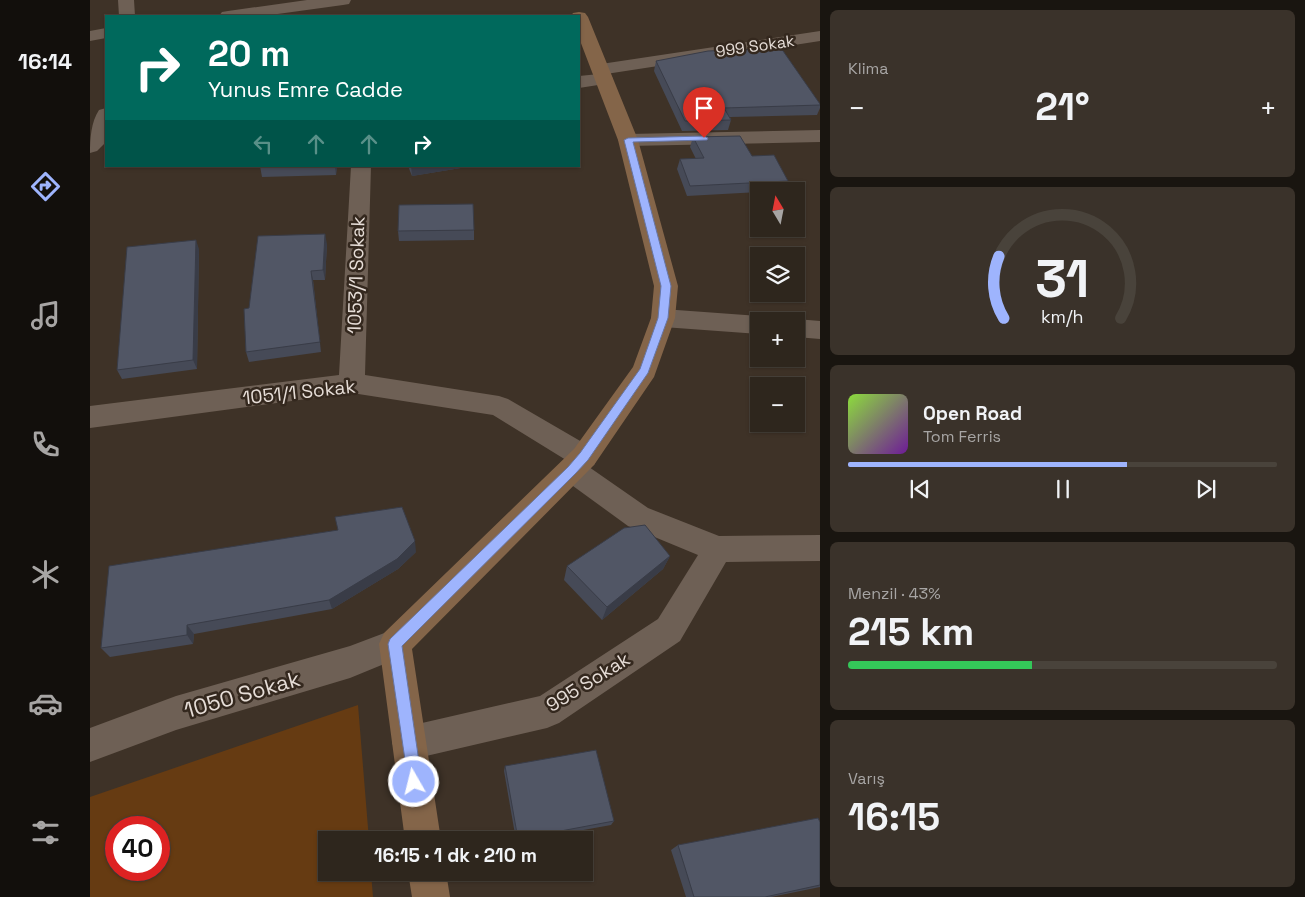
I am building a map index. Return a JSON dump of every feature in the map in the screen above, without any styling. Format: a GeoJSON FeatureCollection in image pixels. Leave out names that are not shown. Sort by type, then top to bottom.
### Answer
{"type":"FeatureCollection","features":[{"type":"Feature","properties":{"kind":"street"},"geometry":{"type":"LineString","coordinates":[[126,0],[127,15]]}},
{"type":"Feature","properties":{"kind":"street"},"geometry":{"type":"LineString","coordinates":[[235,15],[343,0]]}},
{"type":"Feature","properties":{"kind":"street"},"geometry":{"type":"LineString","coordinates":[[572,0],[579,15]]}},
{"type":"Feature","properties":{"kind":"street"},"geometry":{"type":"LineString","coordinates":[[422,831],[395,644],[578,463],[645,370],[663,318],[666,286],[628,140],[595,77],[580,20]]}},
{"type":"Feature","properties":{"kind":"street"},"geometry":{"type":"LineString","coordinates":[[90,36],[105,33]]}},
{"type":"Feature","properties":{"kind":"street","name":"999 Sokak"},"geometry":{"type":"LineString","coordinates":[[595,77],[820,36]]}},
{"type":"Feature","properties":{"kind":"street"},"geometry":{"type":"LineString","coordinates":[[90,148],[100,137],[105,118]]}},
{"type":"Feature","properties":{"kind":"street"},"geometry":{"type":"LineString","coordinates":[[628,140],[820,136]]}},
{"type":"Feature","properties":{"kind":"street"},"geometry":{"type":"LineString","coordinates":[[90,148],[105,148]]}},
{"type":"Feature","properties":{"kind":"street","name":"1053/1 Sokak"},"geometry":{"type":"LineString","coordinates":[[352,383],[361,167]]}},
{"type":"Feature","properties":{"kind":"street"},"geometry":{"type":"LineString","coordinates":[[663,318],[750,324]]}},
{"type":"Feature","properties":{"kind":"street"},"geometry":{"type":"LineString","coordinates":[[805,329],[820,330]]}},
{"type":"Feature","properties":{"kind":"street","name":"1051/1 Sokak"},"geometry":{"type":"LineString","coordinates":[[90,418],[352,383],[498,406],[578,463],[638,517],[718,549]]}},
{"type":"Feature","properties":{"kind":"street"},"geometry":{"type":"LineString","coordinates":[[718,549],[820,548]]}},
{"type":"Feature","properties":{"kind":"street","name":"995 Sokak"},"geometry":{"type":"LineString","coordinates":[[409,742],[547,711],[669,630],[718,549]]}},
{"type":"Feature","properties":{"kind":"street","name":"1050 Sokak"},"geometry":{"type":"LineString","coordinates":[[90,745],[176,713],[350,662],[395,644]]}},
{"type":"Feature","properties":{"kind":"street"},"geometry":{"type":"LineString","coordinates":[[429,881],[430,897]]}},
{"type":"Feature","properties":{"kind":"shaded area"},"geometry":{"type":"Polygon","coordinates":[[[358,705],[368,831],[318,831],[318,881],[372,881],[373,897],[90,897],[90,797],[358,705]]]}},
{"type":"Feature","properties":{"kind":"building"},"geometry":{"type":"Polygon","coordinates":[[[781,48],[820,105],[724,108],[731,120],[685,121],[656,61],[708,51],[781,48]]]}},
{"type":"Feature","properties":{"kind":"building"},"geometry":{"type":"Polygon","coordinates":[[[740,136],[752,156],[774,155],[788,181],[690,186],[680,159],[704,158],[693,137],[740,136]]]}},
{"type":"Feature","properties":{"kind":"building"},"geometry":{"type":"Polygon","coordinates":[[[473,204],[474,230],[398,231],[399,205],[473,204]]]}},
{"type":"Feature","properties":{"kind":"building"},"geometry":{"type":"Polygon","coordinates":[[[325,234],[323,270],[311,271],[320,342],[246,352],[244,309],[249,308],[258,236],[325,234]]]}},
{"type":"Feature","properties":{"kind":"building"},"geometry":{"type":"Polygon","coordinates":[[[196,240],[193,360],[117,370],[127,247],[196,240]]]}},
{"type":"Feature","properties":{"kind":"building"},"geometry":{"type":"Polygon","coordinates":[[[402,507],[415,541],[397,559],[329,600],[187,625],[187,635],[101,648],[109,566],[338,530],[335,517],[402,507]]]}},
{"type":"Feature","properties":{"kind":"building"},"geometry":{"type":"Polygon","coordinates":[[[645,525],[670,556],[607,607],[567,566],[624,528],[645,525]]]}},
{"type":"Feature","properties":{"kind":"building"},"geometry":{"type":"Polygon","coordinates":[[[596,750],[614,821],[561,831],[517,831],[505,766],[596,750]]]}},
{"type":"Feature","properties":{"kind":"building"},"geometry":{"type":"Polygon","coordinates":[[[818,818],[820,822],[820,885],[765,897],[694,897],[678,845],[818,818]]]}},
{"type":"Feature","properties":{"kind":"route"},"geometry":{"type":"LineString","coordinates":[[414,782],[395,644],[584,457],[645,370],[663,318],[666,286],[628,140],[704,138]]}}]}
